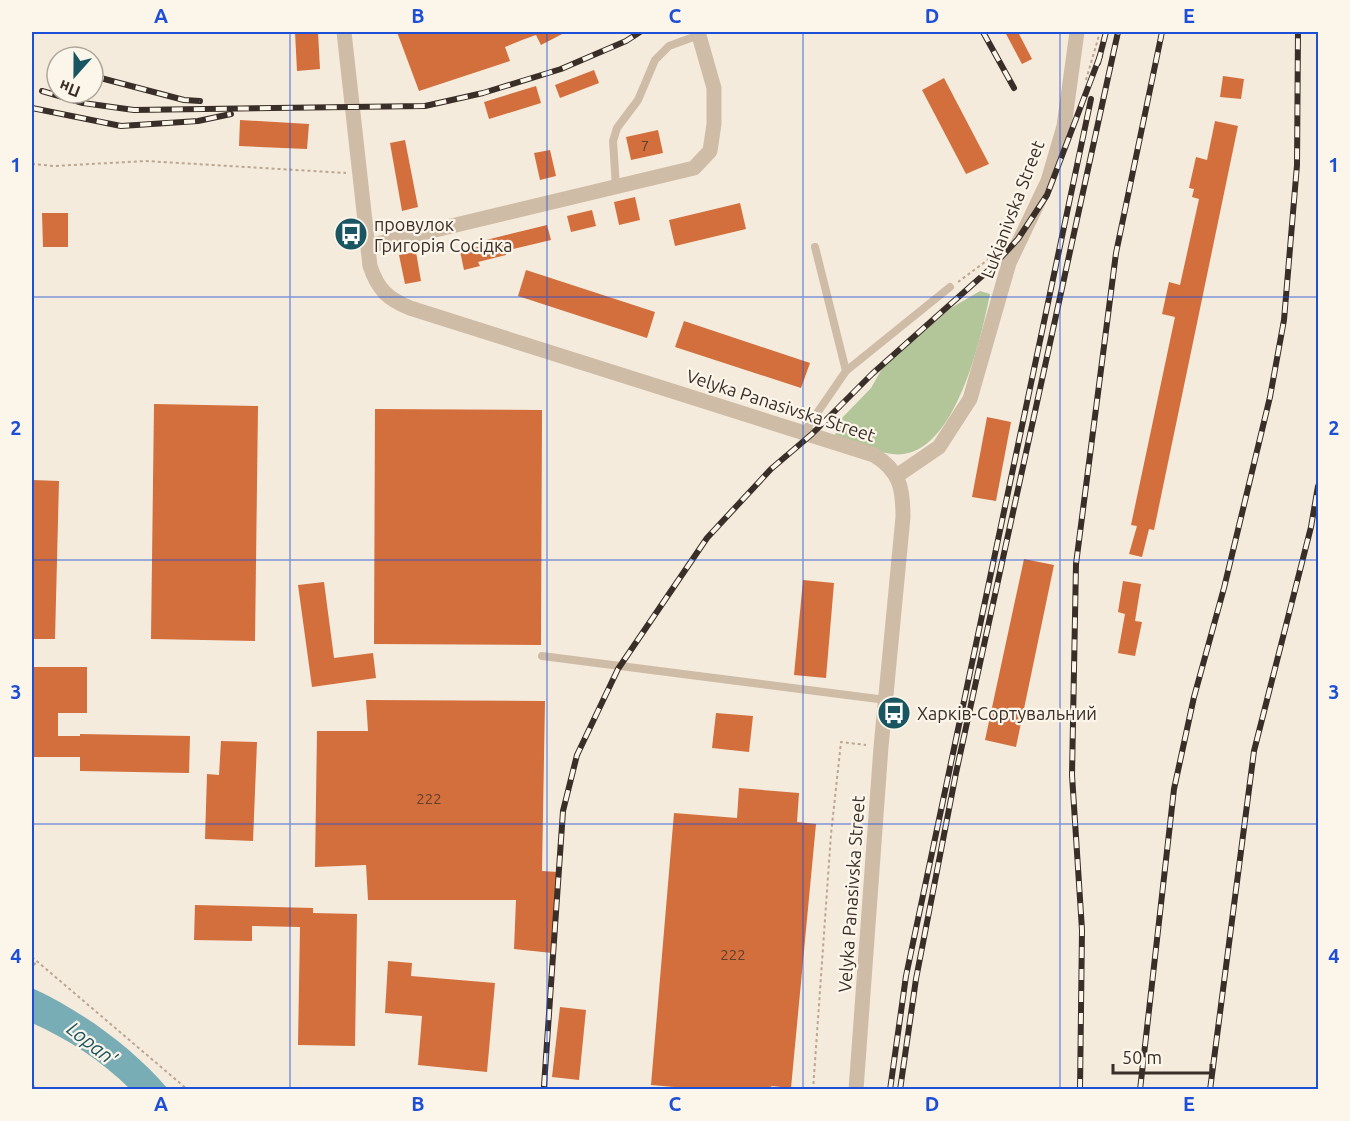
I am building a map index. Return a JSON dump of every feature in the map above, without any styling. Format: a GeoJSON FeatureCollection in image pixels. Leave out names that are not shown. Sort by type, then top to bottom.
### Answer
{"type":"FeatureCollection","features":[{"type":"Feature","properties":{"kind":"street","name":"Velyka Panasivska Street"},"geometry":{"type":"LineString","coordinates":[[344,32],[368,246],[376,284],[388,299],[410,308],[874,455],[888,464],[898,475],[903,491],[903,517],[886,700],[856,1089]]}},
{"type":"Feature","properties":{"kind":"street","name":"Lukianivska Street"},"geometry":{"type":"LineString","coordinates":[[898,475],[939,447],[969,399],[1009,263],[1048,181],[1058,148],[1064,126],[1077,32]]}},
{"type":"Feature","properties":{"kind":"street"},"geometry":{"type":"LineString","coordinates":[[368,246],[694,168],[710,151],[714,88],[699,33]]}},
{"type":"Feature","properties":{"kind":"lane"},"geometry":{"type":"LineString","coordinates":[[616,187],[613,141],[617,128],[638,100],[655,60],[669,46],[699,33]]}},
{"type":"Feature","properties":{"kind":"lane"},"geometry":{"type":"LineString","coordinates":[[814,247],[846,371]]}},
{"type":"Feature","properties":{"kind":"lane"},"geometry":{"type":"LineString","coordinates":[[804,432],[846,371],[950,287]]}},
{"type":"Feature","properties":{"kind":"lane"},"geometry":{"type":"LineString","coordinates":[[542,656],[886,700]]}},
{"type":"Feature","properties":{"kind":"path"},"geometry":{"type":"LineString","coordinates":[[32,164],[54,166],[146,161],[359,173]]}},
{"type":"Feature","properties":{"kind":"path"},"geometry":{"type":"LineString","coordinates":[[950,287],[991,260],[999,252]]}},
{"type":"Feature","properties":{"kind":"path"},"geometry":{"type":"LineString","coordinates":[[813,1089],[830,845],[841,741],[873,746]]}},
{"type":"Feature","properties":{"kind":"path"},"geometry":{"type":"LineString","coordinates":[[32,957],[188,1089]]}},
{"type":"Feature","properties":{"kind":"path"},"geometry":{"type":"LineString","coordinates":[[32,971],[36,961]]}},
{"type":"Feature","properties":{"kind":"path"},"geometry":{"type":"LineString","coordinates":[[32,1086],[39,1089]]}},
{"type":"Feature","properties":{"kind":"green space"},"geometry":{"type":"Polygon","coordinates":[[[980,291],[990,294],[980,339],[961,394],[948,419],[932,439],[914,452],[892,454],[870,449],[835,435],[841,419],[871,388],[883,367],[951,308],[980,291]]]}},
{"type":"Feature","properties":{"kind":"water","name":"Lopan'"},"geometry":{"type":"Polygon","coordinates":[[[32,988],[51,997],[105,1031],[139,1059],[168,1089],[130,1089],[84,1052],[32,1023],[32,988]]]}},
{"type":"Feature","properties":{"kind":"building"},"geometry":{"type":"Polygon","coordinates":[[[295,32],[318,32],[320,69],[297,71],[295,32]]]}},
{"type":"Feature","properties":{"kind":"building"},"geometry":{"type":"Polygon","coordinates":[[[397,32],[566,32],[541,45],[536,35],[522,40],[505,47],[510,61],[419,91],[397,32]]]}},
{"type":"Feature","properties":{"kind":"building"},"geometry":{"type":"Polygon","coordinates":[[[1005,32],[1018,32],[1032,59],[1022,64],[1005,32]]]}},
{"type":"Feature","properties":{"kind":"building"},"geometry":{"type":"Polygon","coordinates":[[[594,70],[599,83],[560,98],[555,85],[594,70]]]}},
{"type":"Feature","properties":{"kind":"building"},"geometry":{"type":"Polygon","coordinates":[[[1223,76],[1244,79],[1241,99],[1220,97],[1223,76]]]}},
{"type":"Feature","properties":{"kind":"building"},"geometry":{"type":"Polygon","coordinates":[[[944,78],[989,164],[966,174],[922,90],[944,78]]]}},
{"type":"Feature","properties":{"kind":"building"},"geometry":{"type":"Polygon","coordinates":[[[536,86],[541,103],[489,119],[484,102],[536,86]]]}},
{"type":"Feature","properties":{"kind":"building"},"geometry":{"type":"Polygon","coordinates":[[[240,120],[309,124],[307,149],[239,146],[240,120]]]}},
{"type":"Feature","properties":{"kind":"building"},"geometry":{"type":"Polygon","coordinates":[[[1215,121],[1238,126],[1154,530],[1149,529],[1142,557],[1129,554],[1137,526],[1131,525],[1175,317],[1162,314],[1169,282],[1180,285],[1199,199],[1192,197],[1194,189],[1189,188],[1196,157],[1207,160],[1215,121]]]}},
{"type":"Feature","properties":{"kind":"building"},"geometry":{"type":"Polygon","coordinates":[[[658,130],[663,153],[631,160],[626,137],[658,130]]]}},
{"type":"Feature","properties":{"kind":"building"},"geometry":{"type":"Polygon","coordinates":[[[405,140],[418,207],[402,211],[390,143],[405,140]]]}},
{"type":"Feature","properties":{"kind":"building"},"geometry":{"type":"Polygon","coordinates":[[[550,150],[556,176],[540,180],[534,153],[550,150]]]}},
{"type":"Feature","properties":{"kind":"building"},"geometry":{"type":"Polygon","coordinates":[[[635,197],[640,220],[619,225],[614,202],[635,197]]]}},
{"type":"Feature","properties":{"kind":"building"},"geometry":{"type":"Polygon","coordinates":[[[740,203],[746,229],[675,246],[669,220],[740,203]]]}},
{"type":"Feature","properties":{"kind":"building"},"geometry":{"type":"Polygon","coordinates":[[[592,210],[596,226],[571,232],[567,216],[592,210]]]}},
{"type":"Feature","properties":{"kind":"building"},"geometry":{"type":"Polygon","coordinates":[[[42,213],[68,213],[68,247],[43,247],[42,213]]]}},
{"type":"Feature","properties":{"kind":"building"},"geometry":{"type":"Polygon","coordinates":[[[547,225],[551,240],[505,251],[506,255],[478,262],[480,266],[464,270],[460,251],[487,245],[486,240],[547,225]]]}},
{"type":"Feature","properties":{"kind":"building"},"geometry":{"type":"Polygon","coordinates":[[[416,252],[421,281],[405,284],[399,255],[416,252]]]}},
{"type":"Feature","properties":{"kind":"building"},"geometry":{"type":"Polygon","coordinates":[[[526,270],[655,312],[647,338],[518,296],[526,270]]]}},
{"type":"Feature","properties":{"kind":"building"},"geometry":{"type":"Polygon","coordinates":[[[684,321],[810,363],[801,388],[675,347],[684,321]]]}},
{"type":"Feature","properties":{"kind":"building"},"geometry":{"type":"Polygon","coordinates":[[[154,404],[258,406],[255,641],[151,639],[154,404]]]}},
{"type":"Feature","properties":{"kind":"building"},"geometry":{"type":"Polygon","coordinates":[[[375,409],[542,410],[541,645],[374,644],[375,409]]]}},
{"type":"Feature","properties":{"kind":"building"},"geometry":{"type":"Polygon","coordinates":[[[987,417],[1011,422],[996,501],[972,497],[987,417]]]}},
{"type":"Feature","properties":{"kind":"building"},"geometry":{"type":"Polygon","coordinates":[[[32,480],[59,481],[55,639],[32,639],[32,480]]]}},
{"type":"Feature","properties":{"kind":"building"},"geometry":{"type":"Polygon","coordinates":[[[1024,559],[1054,565],[1016,747],[985,740],[1024,559]]]}},
{"type":"Feature","properties":{"kind":"building"},"geometry":{"type":"Polygon","coordinates":[[[803,580],[834,583],[826,678],[794,675],[803,580]]]}},
{"type":"Feature","properties":{"kind":"building"},"geometry":{"type":"Polygon","coordinates":[[[1123,581],[1141,584],[1135,621],[1142,622],[1135,656],[1118,653],[1125,614],[1118,612],[1123,581]]]}},
{"type":"Feature","properties":{"kind":"building"},"geometry":{"type":"Polygon","coordinates":[[[324,582],[334,658],[373,653],[376,678],[312,687],[298,585],[324,582]]]}},
{"type":"Feature","properties":{"kind":"building"},"geometry":{"type":"Polygon","coordinates":[[[32,667],[87,667],[87,713],[58,713],[58,736],[80,736],[80,734],[190,736],[189,773],[80,771],[80,757],[32,757],[32,667]]]}},
{"type":"Feature","properties":{"kind":"building"},"geometry":{"type":"Polygon","coordinates":[[[366,700],[545,701],[542,871],[558,872],[552,953],[514,949],[516,900],[368,900],[366,865],[315,867],[317,731],[368,731],[366,700]]]}},
{"type":"Feature","properties":{"kind":"building"},"geometry":{"type":"Polygon","coordinates":[[[716,713],[753,716],[749,752],[712,748],[716,713]]]}},
{"type":"Feature","properties":{"kind":"building"},"geometry":{"type":"Polygon","coordinates":[[[221,741],[257,742],[253,841],[205,839],[207,774],[219,775],[221,741]]]}},
{"type":"Feature","properties":{"kind":"building"},"geometry":{"type":"Polygon","coordinates":[[[739,788],[799,793],[797,822],[816,824],[791,1088],[771,1086],[771,1089],[697,1089],[651,1085],[674,813],[737,818],[739,788]]]}},
{"type":"Feature","properties":{"kind":"building"},"geometry":{"type":"Polygon","coordinates":[[[195,905],[313,908],[313,913],[357,914],[355,1046],[298,1045],[300,927],[252,926],[252,941],[194,940],[195,905]]]}},
{"type":"Feature","properties":{"kind":"building"},"geometry":{"type":"Polygon","coordinates":[[[388,961],[412,963],[411,976],[495,983],[487,1072],[418,1065],[422,1016],[385,1013],[388,961]]]}},
{"type":"Feature","properties":{"kind":"building"},"geometry":{"type":"Polygon","coordinates":[[[560,1007],[586,1010],[579,1080],[552,1077],[560,1007]]]}},
{"type":"Feature","properties":{"kind":"railway"},"geometry":{"type":"LineString","coordinates":[[42,91],[83,103],[134,110],[425,106],[483,93],[561,69],[626,41],[640,32]]}},
{"type":"Feature","properties":{"kind":"railway"},"geometry":{"type":"LineString","coordinates":[[983,32],[1014,88]]}},
{"type":"Feature","properties":{"kind":"railway"},"geometry":{"type":"LineString","coordinates":[[1098,63],[1106,32]]}},
{"type":"Feature","properties":{"kind":"railway"},"geometry":{"type":"LineString","coordinates":[[900,1090],[916,979],[956,773],[1118,32]]}},
{"type":"Feature","properties":{"kind":"railway"},"geometry":{"type":"LineString","coordinates":[[1080,1090],[1082,930],[1072,775],[1076,564],[1116,253],[1162,32]]}},
{"type":"Feature","properties":{"kind":"railway"},"geometry":{"type":"LineString","coordinates":[[1140,1090],[1174,789],[1194,697],[1224,588],[1270,397],[1284,320],[1297,165],[1298,32]]}},
{"type":"Feature","properties":{"kind":"railway"},"geometry":{"type":"LineString","coordinates":[[544,1086],[563,811],[577,755],[618,669],[707,538],[771,469],[812,434],[872,374],[990,269],[1018,239],[1047,195],[1100,56]]}},
{"type":"Feature","properties":{"kind":"railway"},"geometry":{"type":"LineString","coordinates":[[105,79],[184,100],[200,101]]}},
{"type":"Feature","properties":{"kind":"railway"},"geometry":{"type":"LineString","coordinates":[[890,1090],[906,976],[1091,99]]}},
{"type":"Feature","properties":{"kind":"railway"},"geometry":{"type":"LineString","coordinates":[[32,108],[121,126],[198,121],[231,114]]}},
{"type":"Feature","properties":{"kind":"railway"},"geometry":{"type":"LineString","coordinates":[[1210,1090],[1254,751],[1311,527],[1318,486]]}},
{"type":"Feature","properties":{"kind":"place","name":"провулок Григорія Сосідка"},"geometry":{"type":"Point","coordinates":[351,234]}},
{"type":"Feature","properties":{"kind":"place","name":"Харків-Сортувальний"},"geometry":{"type":"Point","coordinates":[894,713]}}]}
